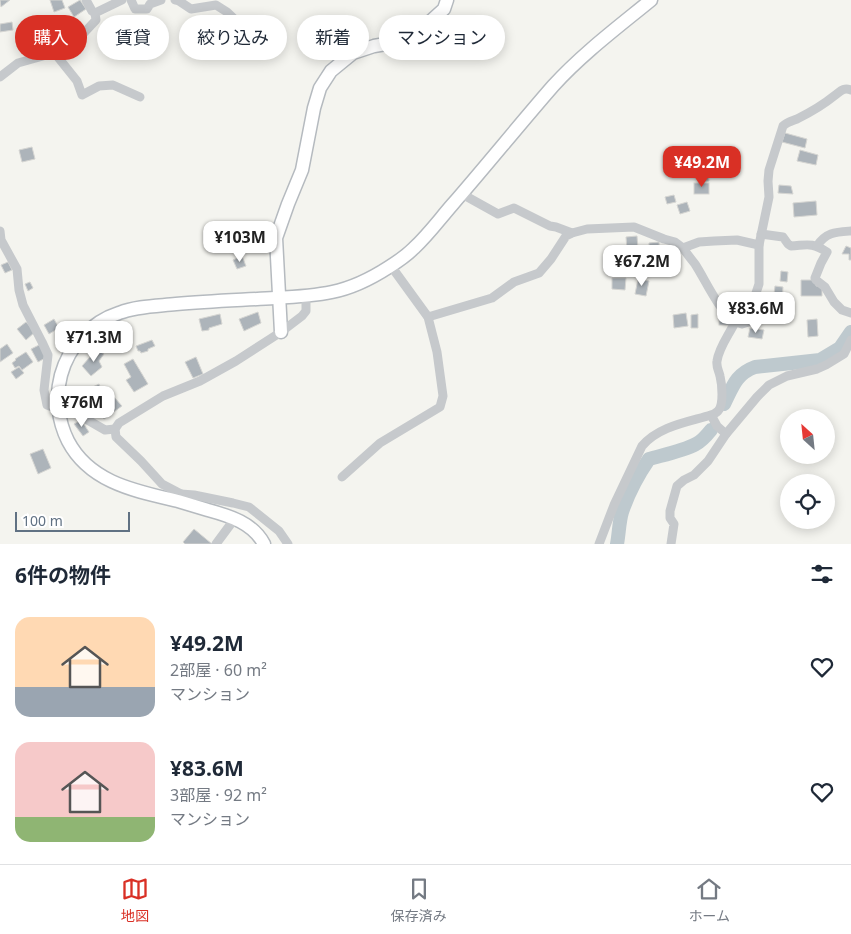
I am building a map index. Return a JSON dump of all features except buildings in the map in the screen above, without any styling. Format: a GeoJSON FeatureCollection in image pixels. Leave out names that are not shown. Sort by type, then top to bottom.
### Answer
{"type":"FeatureCollection","features":[{"type":"Feature","properties":{"kind":"street"},"geometry":{"type":"LineString","coordinates":[[86,0],[95,13],[96,20],[87,30]]}},
{"type":"Feature","properties":{"kind":"street"},"geometry":{"type":"LineString","coordinates":[[95,13],[122,0]]}},
{"type":"Feature","properties":{"kind":"street"},"geometry":{"type":"LineString","coordinates":[[131,0],[135,9],[147,9],[150,4],[161,0]]}},
{"type":"Feature","properties":{"kind":"street"},"geometry":{"type":"LineString","coordinates":[[175,0],[191,9],[216,5],[230,15]]}},
{"type":"Feature","properties":{"kind":"street"},"geometry":{"type":"LineString","coordinates":[[281,332],[276,238],[302,170],[314,108],[320,88],[331,71],[353,52],[403,41],[423,28],[444,9],[447,0]]}},
{"type":"Feature","properties":{"kind":"street"},"geometry":{"type":"LineString","coordinates":[[264,544],[260,536],[238,519],[180,498],[152,495],[110,481],[93,470],[77,455],[68,441],[59,420],[58,409],[59,384],[63,368],[71,350],[83,336],[101,321],[118,313],[140,307],[306,296],[334,292],[358,284],[391,266],[412,250],[556,83],[584,56],[652,0]]}},
{"type":"Feature","properties":{"kind":"street"},"geometry":{"type":"LineString","coordinates":[[0,77],[18,64],[31,60]]}},
{"type":"Feature","properties":{"kind":"street"},"geometry":{"type":"LineString","coordinates":[[60,60],[77,82],[82,94],[99,86],[113,86],[140,96]]}},
{"type":"Feature","properties":{"kind":"street"},"geometry":{"type":"LineString","coordinates":[[428,317],[492,298],[514,282],[539,273],[566,236],[572,233],[587,228],[634,227],[675,242],[683,248],[729,318],[742,324],[752,321],[754,302],[759,284],[759,245],[770,198],[769,170],[784,124],[832,98],[842,89],[847,88],[851,90]]}},
{"type":"Feature","properties":{"kind":"street"},"geometry":{"type":"LineString","coordinates":[[462,194],[498,214],[514,208],[550,226],[572,233]]}},
{"type":"Feature","properties":{"kind":"street"},"geometry":{"type":"LineString","coordinates":[[0,231],[1,240],[17,268],[19,290],[23,304],[48,355],[44,390],[47,405],[58,409]]}},
{"type":"Feature","properties":{"kind":"street"},"geometry":{"type":"LineString","coordinates":[[817,246],[829,234],[851,231]]}},
{"type":"Feature","properties":{"kind":"street"},"geometry":{"type":"LineString","coordinates":[[761,234],[783,237],[791,246],[810,244],[827,252],[815,278],[825,287],[834,302],[842,310],[851,313]]}},
{"type":"Feature","properties":{"kind":"street"},"geometry":{"type":"LineString","coordinates":[[683,248],[699,242],[737,240],[759,245]]}},
{"type":"Feature","properties":{"kind":"street"},"geometry":{"type":"LineString","coordinates":[[342,477],[380,443],[440,406],[443,396],[437,352],[428,317],[391,266]]}},
{"type":"Feature","properties":{"kind":"street"},"geometry":{"type":"LineString","coordinates":[[288,544],[279,531],[249,507],[194,495],[180,498],[162,484],[116,437],[116,429],[119,423],[163,396],[200,381],[281,332],[306,311],[306,296]]}},
{"type":"Feature","properties":{"kind":"street"},"geometry":{"type":"LineString","coordinates":[[599,544],[614,504],[642,446],[648,439],[659,431],[718,412],[722,394],[717,360],[721,346],[736,322]]}},
{"type":"Feature","properties":{"kind":"street"},"geometry":{"type":"LineString","coordinates":[[671,544],[674,524],[670,518],[670,512],[676,486],[694,474],[708,461],[726,434],[769,385],[787,376],[817,370],[844,354],[851,340]]}},
{"type":"Feature","properties":{"kind":"street"},"geometry":{"type":"LineString","coordinates":[[58,391],[70,394],[79,415],[106,430],[116,429]]}},
{"type":"Feature","properties":{"kind":"street"},"geometry":{"type":"LineString","coordinates":[[711,415],[717,426],[726,434]]}},
{"type":"Feature","properties":{"kind":"street"},"geometry":{"type":"LineString","coordinates":[[216,544],[233,521],[233,518]]}},
{"type":"Feature","properties":{"kind":"waterway"},"geometry":{"type":"LineString","coordinates":[[724,404],[736,381],[743,373],[755,367],[820,360],[840,348],[851,332]]}},
{"type":"Feature","properties":{"kind":"waterway"},"geometry":{"type":"LineString","coordinates":[[617,544],[624,505],[649,459],[691,446],[700,441],[711,430]]}}]}
